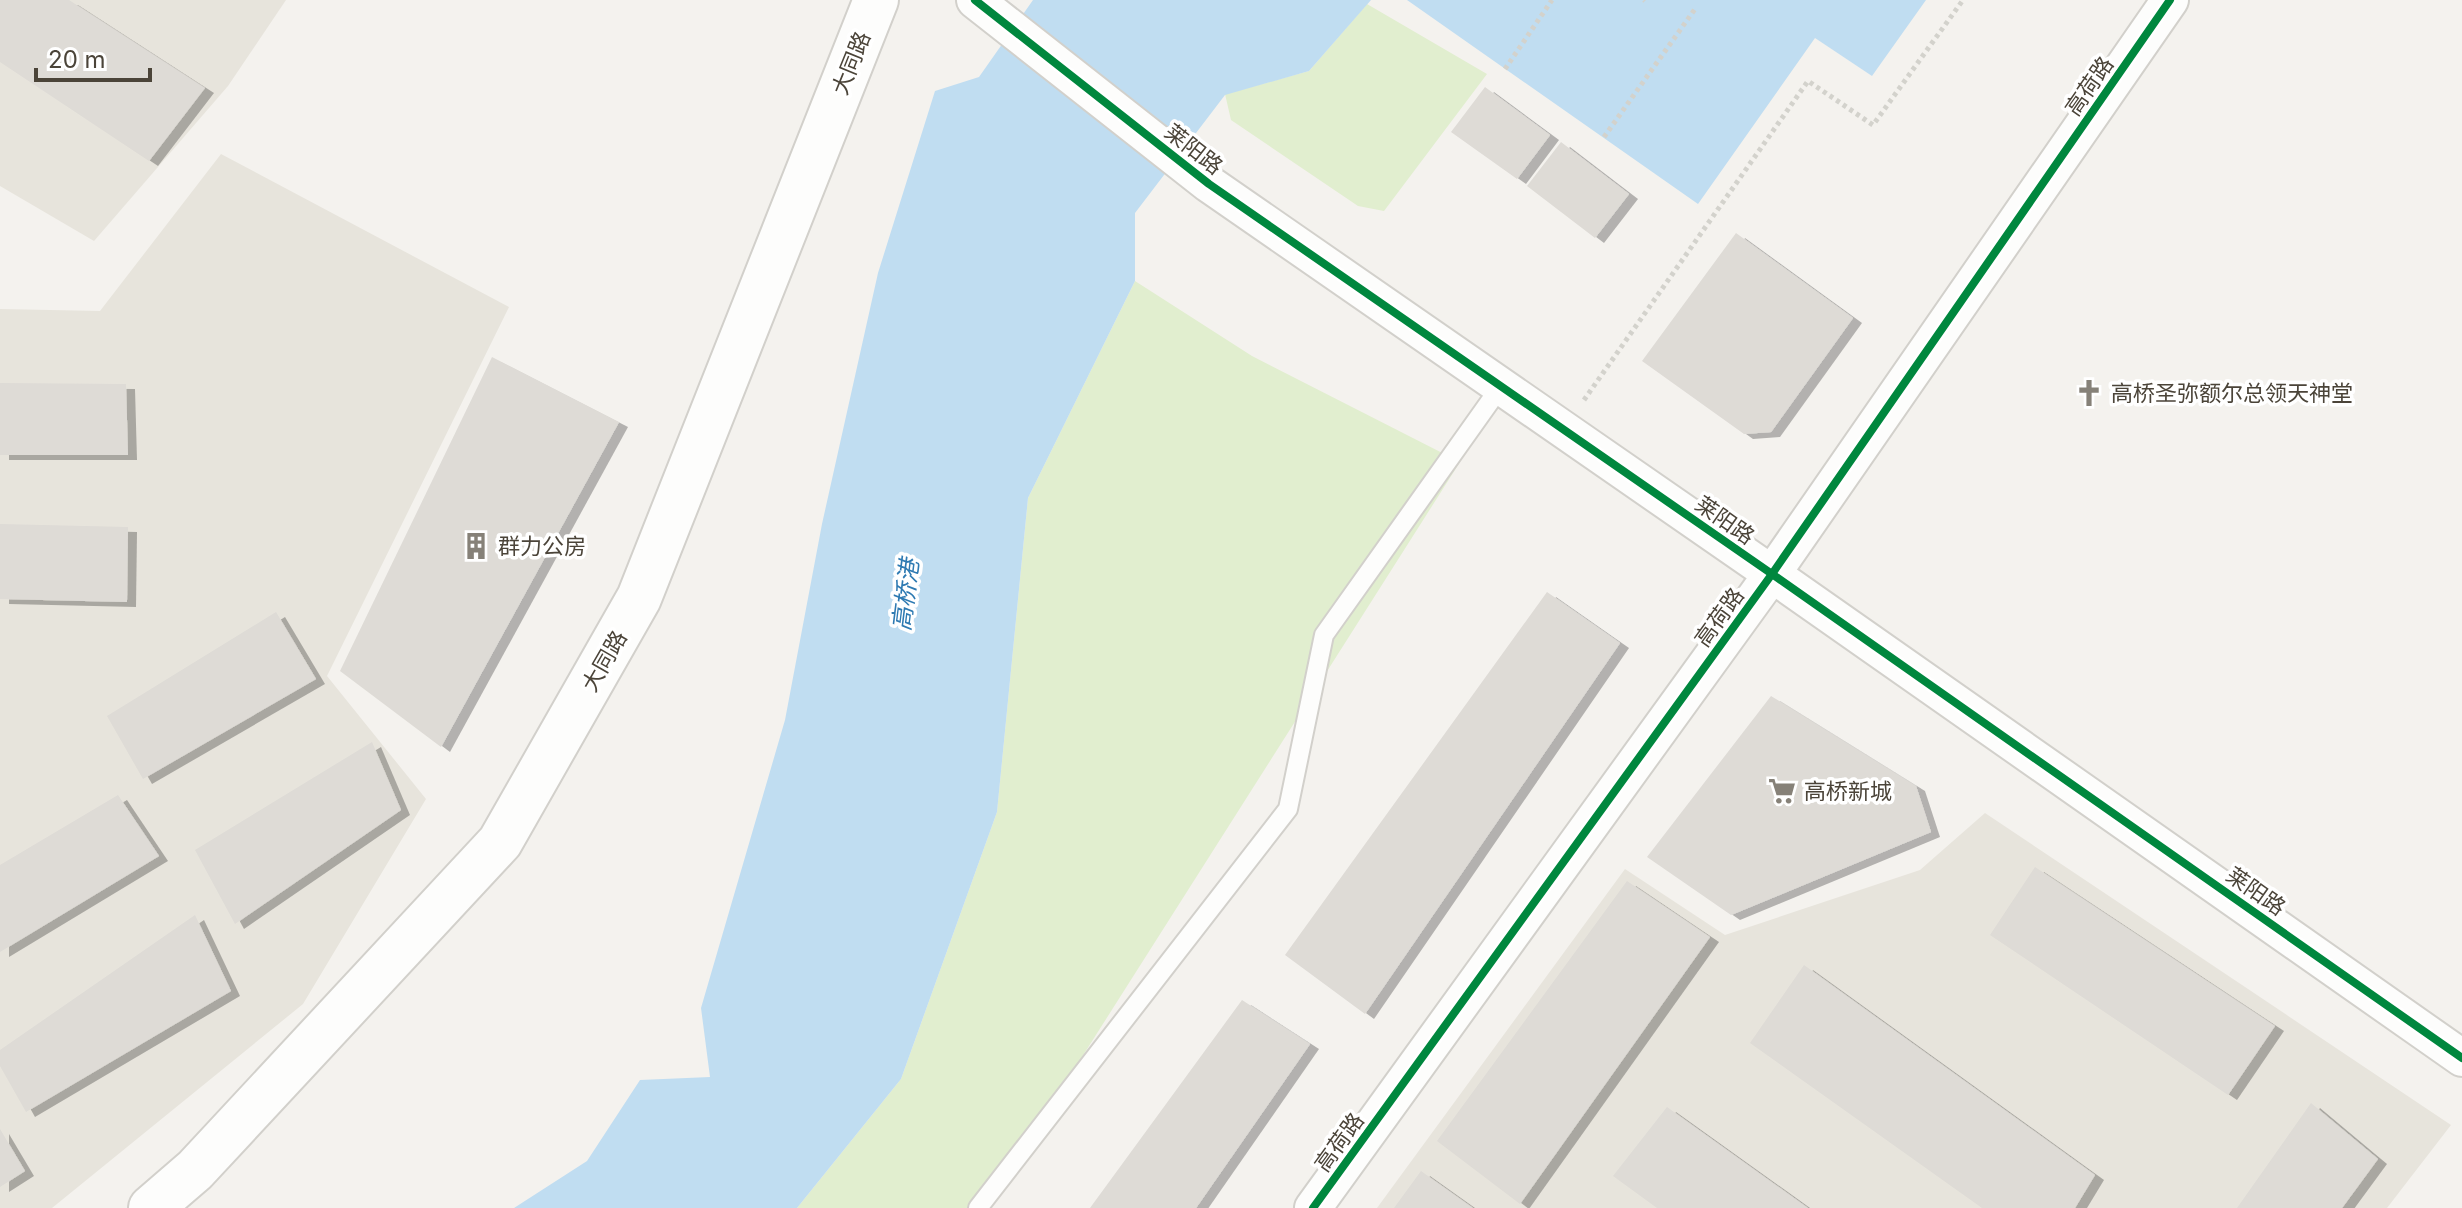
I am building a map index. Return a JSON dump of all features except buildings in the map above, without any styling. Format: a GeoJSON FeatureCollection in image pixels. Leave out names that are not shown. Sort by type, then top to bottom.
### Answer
{"type":"FeatureCollection","features":[{"type":"Feature","properties":{"kind":"street","name":"大同路"},"geometry":{"type":"LineString","coordinates":[[151,1208],[195,1170],[500,842],[639,598],[876,0]]}},
{"type":"Feature","properties":{"kind":"street","name":"莱阳路"},"geometry":{"type":"LineString","coordinates":[[975,0],[1209,184],[2462,1058]]}},
{"type":"Feature","properties":{"kind":"street","name":"高荷路"},"geometry":{"type":"LineString","coordinates":[[1313,1208],[1772,574],[2170,0]]}},
{"type":"Feature","properties":{"kind":"lane"},"geometry":{"type":"LineString","coordinates":[[978,1208],[1288,809],[1324,635],[1501,386]]}},
{"type":"Feature","properties":{"kind":"path"},"geometry":{"type":"LineString","coordinates":[[1505,69],[1552,0]]}},
{"type":"Feature","properties":{"kind":"path"},"geometry":{"type":"LineString","coordinates":[[1563,430],[1808,81],[1873,125],[1963,0]]}},
{"type":"Feature","properties":{"kind":"path"},"geometry":{"type":"LineString","coordinates":[[1604,137],[1695,9]]}},
{"type":"Feature","properties":{"kind":"shaded area"},"geometry":{"type":"Polygon","coordinates":[[[0,0],[286,0],[228,86],[94,241],[0,186],[0,0]]]}},
{"type":"Feature","properties":{"kind":"shaded area"},"geometry":{"type":"Polygon","coordinates":[[[221,154],[509,307],[327,676],[426,799],[303,1004],[52,1208],[0,1208],[0,309],[100,311],[221,154]]]}},
{"type":"Feature","properties":{"kind":"shaded area"},"geometry":{"type":"Polygon","coordinates":[[[1985,813],[2451,1125],[2387,1208],[1377,1208],[1625,869],[1725,935],[1920,870],[1985,813]]]}},
{"type":"Feature","properties":{"kind":"green space"},"geometry":{"type":"Polygon","coordinates":[[[1367,4],[1487,74],[1384,211],[1358,206],[1231,120],[1225,94],[1309,71],[1367,4]]]}},
{"type":"Feature","properties":{"kind":"green space"},"geometry":{"type":"Polygon","coordinates":[[[1135,281],[1252,356],[1460,462],[986,1208],[797,1208],[901,1079],[997,812],[1028,498],[1135,281]]]}},
{"type":"Feature","properties":{"kind":"water","name":"高桥港"},"geometry":{"type":"Polygon","coordinates":[[[1033,0],[1371,0],[1309,71],[1225,95],[1135,213],[1135,281],[1028,498],[997,812],[901,1079],[797,1208],[514,1208],[587,1161],[640,1080],[710,1077],[701,1008],[785,720],[822,524],[878,273],[935,91],[979,77],[1033,0]]]}},
{"type":"Feature","properties":{"kind":"water"},"geometry":{"type":"Polygon","coordinates":[[[1407,0],[1926,0],[1872,76],[1815,38],[1698,204],[1407,0]]]}},
{"type":"Feature","properties":{"kind":"cycle path"},"geometry":{"type":"LineString","coordinates":[[975,0],[1209,184],[2462,1058]]}},
{"type":"Feature","properties":{"kind":"cycle path"},"geometry":{"type":"LineString","coordinates":[[1313,1208],[1772,574],[2170,0]]}},
{"type":"Feature","properties":{"kind":"place","name":"高桥圣弥额尔总领天神堂"},"geometry":{"type":"Point","coordinates":[2089,393]}},
{"type":"Feature","properties":{"kind":"place","name":"群力公房"},"geometry":{"type":"Point","coordinates":[476,546]}},
{"type":"Feature","properties":{"kind":"place","name":"高桥新城"},"geometry":{"type":"Point","coordinates":[1782,791]}}]}
